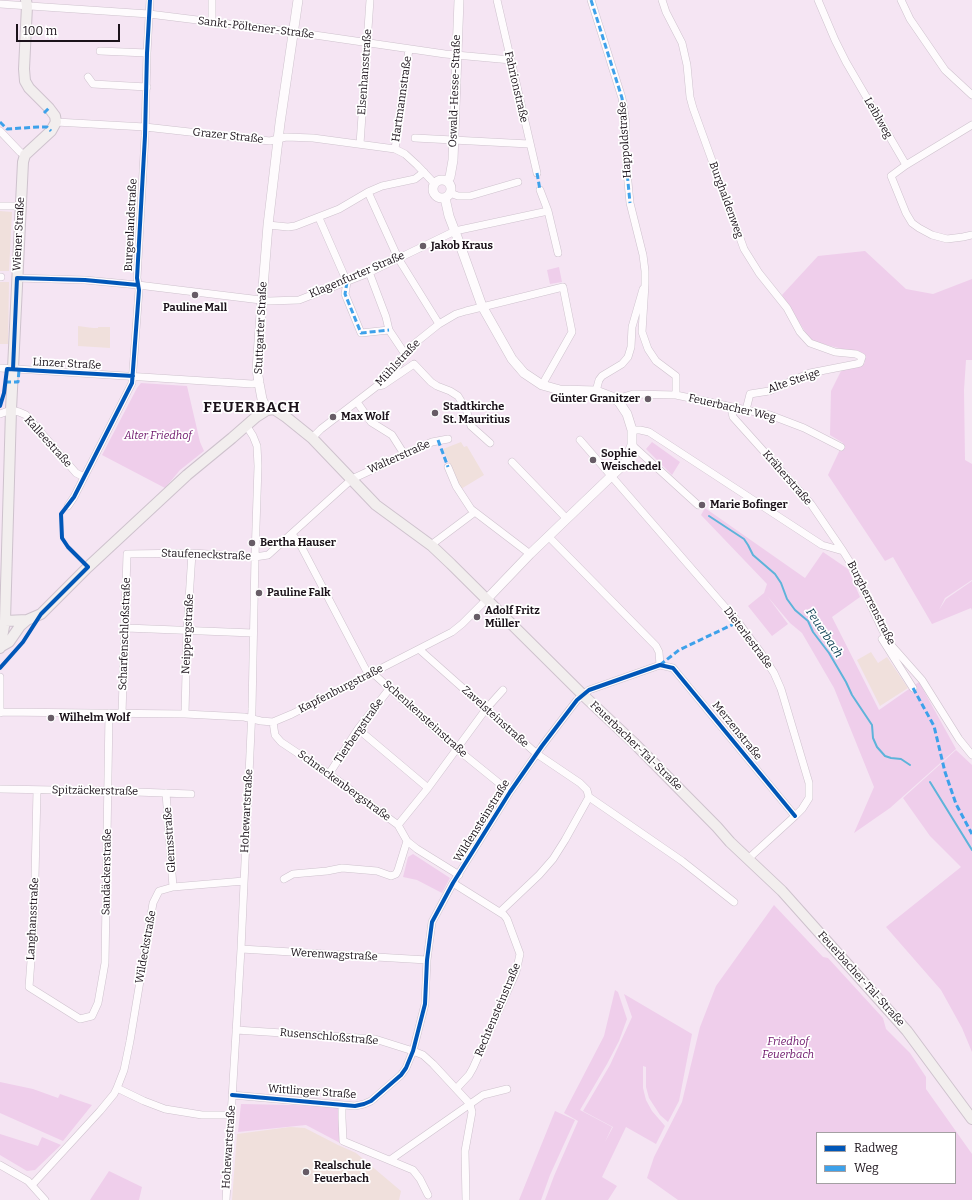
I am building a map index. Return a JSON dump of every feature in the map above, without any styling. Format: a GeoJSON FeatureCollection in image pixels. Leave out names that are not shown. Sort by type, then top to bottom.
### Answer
{"type":"FeatureCollection","features":[{"type":"Feature","properties":{"kind":"main road"},"geometry":{"type":"LineString","coordinates":[[25,155],[51,131],[56,122],[55,116],[49,108],[29,88],[25,81],[24,69],[27,2]]}},
{"type":"Feature","properties":{"kind":"main road","name":"Wiener Straße"},"geometry":{"type":"LineString","coordinates":[[0,648],[5,621],[2,606],[20,206],[23,162],[25,155]]}},
{"type":"Feature","properties":{"kind":"main road"},"geometry":{"type":"LineString","coordinates":[[0,648],[9,642],[20,626],[27,620],[41,614],[181,480],[246,425],[267,410]]}},
{"type":"Feature","properties":{"kind":"main road","name":"Feuerbacher-Tal-Straße"},"geometry":{"type":"LineString","coordinates":[[267,410],[279,412],[312,438],[376,505],[432,546],[583,695],[634,743],[748,859],[782,891],[887,1007],[907,1031],[972,1119]]}},
{"type":"Feature","properties":{"kind":"main road"},"geometry":{"type":"LineString","coordinates":[[5,621],[27,620]]}},
{"type":"Feature","properties":{"kind":"street","name":"Burgenlandstraße"},"geometry":{"type":"LineString","coordinates":[[68,506],[132,383],[138,296],[150,0]]}},
{"type":"Feature","properties":{"kind":"street"},"geometry":{"type":"LineString","coordinates":[[212,0],[212,22]]}},
{"type":"Feature","properties":{"kind":"street","name":"Stuttgarter Straße"},"geometry":{"type":"LineString","coordinates":[[267,410],[258,383],[262,300],[268,225],[298,0]]}},
{"type":"Feature","properties":{"kind":"street","name":"Elsenhansstraße"},"geometry":{"type":"LineString","coordinates":[[360,144],[370,0]]}},
{"type":"Feature","properties":{"kind":"street","name":"Oswald-Hesse-Straße"},"geometry":{"type":"LineString","coordinates":[[455,231],[449,216],[448,196],[451,185],[447,180],[450,177],[452,170],[459,0]]}},
{"type":"Feature","properties":{"kind":"street","name":"Fahrionstraße"},"geometry":{"type":"LineString","coordinates":[[497,0],[529,144],[537,173]]}},
{"type":"Feature","properties":{"kind":"street","name":"Happoldstraße"},"geometry":{"type":"LineString","coordinates":[[591,0],[622,98],[626,124],[626,161],[630,203],[643,255],[645,284],[641,325],[643,339],[656,361],[676,376],[676,395]]}},
{"type":"Feature","properties":{"kind":"street","name":"Burghaldenweg"},"geometry":{"type":"LineString","coordinates":[[662,0],[666,12],[682,43],[687,65],[690,97],[693,108],[744,249],[759,273],[787,308],[800,332],[810,344],[825,349],[852,354]]}},
{"type":"Feature","properties":{"kind":"street","name":"Leiblweg"},"geometry":{"type":"LineString","coordinates":[[818,0],[846,62],[906,165]]}},
{"type":"Feature","properties":{"kind":"street"},"geometry":{"type":"LineString","coordinates":[[901,0],[910,19],[945,70],[972,95]]}},
{"type":"Feature","properties":{"kind":"street","name":"Sankt-Pöltener-Straße"},"geometry":{"type":"LineString","coordinates":[[0,4],[27,2],[149,14],[294,32],[456,55],[511,60]]}},
{"type":"Feature","properties":{"kind":"street","name":"Hartmannstraße"},"geometry":{"type":"LineString","coordinates":[[395,149],[410,49]]}},
{"type":"Feature","properties":{"kind":"street"},"geometry":{"type":"LineString","coordinates":[[100,51],[147,52]]}},
{"type":"Feature","properties":{"kind":"street"},"geometry":{"type":"LineString","coordinates":[[88,77],[93,84],[147,87]]}},
{"type":"Feature","properties":{"kind":"street","name":"Grazer Straße"},"geometry":{"type":"LineString","coordinates":[[56,122],[145,127],[270,141],[286,137],[313,138],[395,149],[405,154],[434,183]]}},
{"type":"Feature","properties":{"kind":"street"},"geometry":{"type":"LineString","coordinates":[[972,125],[906,165],[891,176],[906,213],[912,223],[932,235],[947,239],[963,238],[972,235]]}},
{"type":"Feature","properties":{"kind":"street"},"geometry":{"type":"LineString","coordinates":[[0,131],[20,152],[25,155]]}},
{"type":"Feature","properties":{"kind":"street"},"geometry":{"type":"LineString","coordinates":[[415,138],[529,144]]}},
{"type":"Feature","properties":{"kind":"street"},"geometry":{"type":"LineString","coordinates":[[268,225],[292,227],[319,218],[350,204],[368,192],[382,186],[415,179],[424,172]]}},
{"type":"Feature","properties":{"kind":"street"},"geometry":{"type":"LineString","coordinates":[[447,180],[442,179],[434,183],[433,189],[435,196],[470,196],[518,182]]}},
{"type":"Feature","properties":{"kind":"street"},"geometry":{"type":"LineString","coordinates":[[540,190],[548,211],[558,254]]}},
{"type":"Feature","properties":{"kind":"street"},"geometry":{"type":"LineString","coordinates":[[368,192],[398,258],[439,324]]}},
{"type":"Feature","properties":{"kind":"street"},"geometry":{"type":"LineString","coordinates":[[0,206],[20,206]]}},
{"type":"Feature","properties":{"kind":"street","name":"Klagenfurter Straße"},"geometry":{"type":"LineString","coordinates":[[17,278],[85,280],[138,284],[262,300],[299,300],[347,282],[455,231],[548,211]]}},
{"type":"Feature","properties":{"kind":"street"},"geometry":{"type":"LineString","coordinates":[[319,218],[347,282],[345,294],[361,333],[388,330]]}},
{"type":"Feature","properties":{"kind":"street"},"geometry":{"type":"LineString","coordinates":[[455,231],[487,317],[512,359],[524,373],[542,385],[560,390],[596,391],[604,393],[619,402],[628,414],[632,430],[632,445],[698,505]]}},
{"type":"Feature","properties":{"kind":"street"},"geometry":{"type":"LineString","coordinates":[[369,272],[386,317],[388,330],[405,354]]}},
{"type":"Feature","properties":{"kind":"street","name":"Happoldstraße"},"geometry":{"type":"LineString","coordinates":[[596,391],[599,380],[602,376],[622,364],[628,357],[631,347],[632,327],[641,292],[645,284]]}},
{"type":"Feature","properties":{"kind":"street","name":"Mühlstraße"},"geometry":{"type":"LineString","coordinates":[[312,438],[320,429],[358,402],[377,386],[382,379],[398,366],[409,348],[439,324],[456,314],[482,306],[563,287],[572,332],[542,385]]}},
{"type":"Feature","properties":{"kind":"street","name":"Alte Steige"},"geometry":{"type":"LineString","coordinates":[[746,410],[750,394],[769,391],[810,373],[860,363],[862,357],[860,355],[852,354]]}},
{"type":"Feature","properties":{"kind":"street"},"geometry":{"type":"LineString","coordinates":[[377,386],[383,385],[414,364],[431,382],[437,386],[450,390],[458,396],[466,409],[471,426],[490,443]]}},
{"type":"Feature","properties":{"kind":"street","name":"Linzer Straße"},"geometry":{"type":"LineString","coordinates":[[0,368],[258,383]]}},
{"type":"Feature","properties":{"kind":"street","name":"Feuerbacher Weg"},"geometry":{"type":"LineString","coordinates":[[619,402],[623,397],[633,394],[676,395],[746,410],[787,421],[841,446]]}},
{"type":"Feature","properties":{"kind":"street"},"geometry":{"type":"LineString","coordinates":[[358,402],[369,420],[392,435],[404,454]]}},
{"type":"Feature","properties":{"kind":"street","name":"Kräherstraße"},"geometry":{"type":"LineString","coordinates":[[731,408],[733,417],[811,504],[843,551]]}},
{"type":"Feature","properties":{"kind":"street"},"geometry":{"type":"LineString","coordinates":[[0,414],[11,410]]}},
{"type":"Feature","properties":{"kind":"street","name":"Kalleestraße"},"geometry":{"type":"LineString","coordinates":[[11,410],[26,415],[76,473],[84,477]]}},
{"type":"Feature","properties":{"kind":"street","name":"Hohewartstraße"},"geometry":{"type":"LineString","coordinates":[[226,1200],[244,881],[251,719],[258,466],[257,446],[246,425]]}},
{"type":"Feature","properties":{"kind":"street","name":"Burgherrenstraße"},"geometry":{"type":"LineString","coordinates":[[632,430],[649,432],[822,545],[843,551],[853,566],[891,645],[922,680],[959,739],[972,756]]}},
{"type":"Feature","properties":{"kind":"street","name":"Walterstraße"},"geometry":{"type":"LineString","coordinates":[[352,479],[432,442],[448,439]]}},
{"type":"Feature","properties":{"kind":"street","name":"Dieterlestraße"},"geometry":{"type":"LineString","coordinates":[[580,440],[738,622],[774,673],[787,707],[809,783],[809,798],[802,809],[748,859]]}},
{"type":"Feature","properties":{"kind":"street","name":"Kapfenburgstraße"},"geometry":{"type":"LineString","coordinates":[[0,712],[184,714],[244,717],[272,722],[292,714],[420,650],[458,628],[530,554],[625,463],[632,445]]}},
{"type":"Feature","properties":{"kind":"street"},"geometry":{"type":"LineString","coordinates":[[512,462],[566,519]]}},
{"type":"Feature","properties":{"kind":"street"},"geometry":{"type":"LineString","coordinates":[[448,467],[460,493],[475,512],[530,554]]}},
{"type":"Feature","properties":{"kind":"street","name":"Staufeneckstraße"},"geometry":{"type":"LineString","coordinates":[[127,554],[192,553],[255,557],[268,555],[352,479]]}},
{"type":"Feature","properties":{"kind":"street"},"geometry":{"type":"LineString","coordinates":[[432,546],[435,542],[475,512]]}},
{"type":"Feature","properties":{"kind":"street","name":"Schenkensteinstraße"},"geometry":{"type":"LineString","coordinates":[[292,534],[301,546],[366,670],[390,688],[457,749],[510,792]]}},
{"type":"Feature","properties":{"kind":"street"},"geometry":{"type":"LineString","coordinates":[[549,537],[656,646],[659,652],[660,665]]}},
{"type":"Feature","properties":{"kind":"street","name":"Neippergstraße"},"geometry":{"type":"LineString","coordinates":[[184,714],[192,553]]}},
{"type":"Feature","properties":{"kind":"street","name":"Scharfenschloßstraße"},"geometry":{"type":"LineString","coordinates":[[122,714],[126,628],[127,554]]}},
{"type":"Feature","properties":{"kind":"street"},"geometry":{"type":"LineString","coordinates":[[126,628],[253,633]]}},
{"type":"Feature","properties":{"kind":"street"},"geometry":{"type":"LineString","coordinates":[[882,629],[882,638],[913,688]]}},
{"type":"Feature","properties":{"kind":"street","name":"Zavelsteinstraße"},"geometry":{"type":"LineString","coordinates":[[420,650],[536,754],[580,783],[587,790],[589,797],[682,862],[734,902]]}},
{"type":"Feature","properties":{"kind":"street","name":"Merzenstraße"},"geometry":{"type":"LineString","coordinates":[[660,665],[670,666],[676,670],[795,816]]}},
{"type":"Feature","properties":{"kind":"street","name":"Wildensteinstraße"},"geometry":{"type":"LineString","coordinates":[[413,1051],[425,1004],[427,960],[432,922],[453,883],[510,792],[536,754],[577,700],[589,690],[660,665]]}},
{"type":"Feature","properties":{"kind":"street"},"geometry":{"type":"LineString","coordinates":[[0,677],[0,712]]}},
{"type":"Feature","properties":{"kind":"street","name":"Tierbergstraße"},"geometry":{"type":"LineString","coordinates":[[329,774],[358,729],[390,688]]}},
{"type":"Feature","properties":{"kind":"street"},"geometry":{"type":"LineString","coordinates":[[398,825],[428,788],[486,709],[503,690]]}},
{"type":"Feature","properties":{"kind":"street","name":"Sandäckerstraße"},"geometry":{"type":"LineString","coordinates":[[80,1019],[92,1016],[98,1003],[105,963],[109,713]]}},
{"type":"Feature","properties":{"kind":"street","name":"Schneckenbergstraße"},"geometry":{"type":"LineString","coordinates":[[272,722],[275,735],[281,742],[329,774],[398,825],[407,841],[416,849],[459,874]]}},
{"type":"Feature","properties":{"kind":"street"},"geometry":{"type":"LineString","coordinates":[[358,729],[428,788]]}},
{"type":"Feature","properties":{"kind":"street","name":"Spitzäckerstraße"},"geometry":{"type":"LineString","coordinates":[[0,789],[191,794]]}},
{"type":"Feature","properties":{"kind":"street","name":"Langhansstraße"},"geometry":{"type":"LineString","coordinates":[[37,790],[34,921],[29,987],[80,1019]]}},
{"type":"Feature","properties":{"kind":"street","name":"Glemsstraße"},"geometry":{"type":"LineString","coordinates":[[166,793],[173,887]]}},
{"type":"Feature","properties":{"kind":"street"},"geometry":{"type":"LineString","coordinates":[[500,912],[539,875],[553,859],[589,797]]}},
{"type":"Feature","properties":{"kind":"street"},"geometry":{"type":"LineString","coordinates":[[284,879],[293,874],[342,868],[377,871],[391,876],[396,874],[398,870],[407,841]]}},
{"type":"Feature","properties":{"kind":"street","name":"Wildeckstraße"},"geometry":{"type":"LineString","coordinates":[[32,1185],[100,1111],[117,1088],[124,1070],[130,1040],[153,903],[159,891],[173,887],[244,881]]}},
{"type":"Feature","properties":{"kind":"street","name":"Rechtensteinstraße"},"geometry":{"type":"LineString","coordinates":[[453,883],[466,893],[500,912],[507,919],[520,951],[519,965],[470,1075],[456,1089]]}},
{"type":"Feature","properties":{"kind":"street","name":"Werenwagstraße"},"geometry":{"type":"LineString","coordinates":[[241,949],[427,960]]}},
{"type":"Feature","properties":{"kind":"street","name":"Rusenschloßstraße"},"geometry":{"type":"LineString","coordinates":[[236,1030],[375,1039],[413,1051],[423,1055],[433,1064],[470,1104]]}},
{"type":"Feature","properties":{"kind":"street","name":"Wittlinger Straße"},"geometry":{"type":"LineString","coordinates":[[232,1095],[355,1106],[364,1104],[370,1101],[401,1075],[406,1068],[413,1051]]}},
{"type":"Feature","properties":{"kind":"street"},"geometry":{"type":"LineString","coordinates":[[117,1088],[165,1109],[202,1114],[231,1115]]}},
{"type":"Feature","properties":{"kind":"street"},"geometry":{"type":"LineString","coordinates":[[390,1160],[483,1095],[507,1089]]}},
{"type":"Feature","properties":{"kind":"street"},"geometry":{"type":"LineString","coordinates":[[466,1200],[465,1151],[472,1112],[470,1104]]}},
{"type":"Feature","properties":{"kind":"street"},"geometry":{"type":"LineString","coordinates":[[342,1105],[343,1141],[413,1170],[420,1179],[428,1195]]}},
{"type":"Feature","properties":{"kind":"street"},"geometry":{"type":"LineString","coordinates":[[0,1165],[19,1175],[32,1185],[45,1200]]}},
{"type":"Feature","properties":{"kind":"shaded area"},"geometry":{"type":"Polygon","coordinates":[[[0,211],[12,212],[9,271],[0,271],[0,211]]]}},
{"type":"Feature","properties":{"kind":"shaded area"},"geometry":{"type":"Polygon","coordinates":[[[0,282],[9,282],[8,344],[0,344],[0,282]]]}},
{"type":"Feature","properties":{"kind":"shaded area"},"geometry":{"type":"Polygon","coordinates":[[[78,326],[93,328],[110,327],[110,348],[78,346],[78,326]]]}},
{"type":"Feature","properties":{"kind":"shaded area"},"geometry":{"type":"Polygon","coordinates":[[[461,442],[464,447],[467,446],[484,475],[461,489],[443,449],[461,442]]]}},
{"type":"Feature","properties":{"kind":"shaded area"},"geometry":{"type":"Polygon","coordinates":[[[871,652],[878,663],[887,657],[908,688],[880,706],[857,660],[871,652]]]}},
{"type":"Feature","properties":{"kind":"shaded area","name":"Realschule Feuerbach"},"geometry":{"type":"Polygon","coordinates":[[[290,1127],[305,1128],[356,1153],[401,1191],[399,1200],[232,1200],[237,1134],[290,1127]]]}},
{"type":"Feature","properties":{"kind":"green space"},"geometry":{"type":"Polygon","coordinates":[[[865,251],[906,289],[933,294],[972,279],[972,360],[966,360],[964,390],[965,460],[972,464],[972,580],[945,598],[939,610],[946,599],[972,581],[972,610],[971,608],[932,624],[893,557],[885,561],[828,475],[843,443],[830,435],[831,391],[842,369],[865,363],[862,354],[811,341],[782,295],[818,256],[865,251]]]}},
{"type":"Feature","properties":{"kind":"green space"},"geometry":{"type":"Polygon","coordinates":[[[559,267],[562,282],[550,284],[547,270],[559,267]]]}},
{"type":"Feature","properties":{"kind":"green space","name":"Alter Friedhof"},"geometry":{"type":"Polygon","coordinates":[[[141,383],[187,386],[200,442],[204,451],[180,470],[165,488],[102,455],[141,383]]]}},
{"type":"Feature","properties":{"kind":"green space"},"geometry":{"type":"Polygon","coordinates":[[[652,442],[680,462],[672,475],[646,449],[652,442]]]}},
{"type":"Feature","properties":{"kind":"green space"},"geometry":{"type":"Polygon","coordinates":[[[705,508],[805,578],[823,552],[848,569],[860,597],[832,617],[879,710],[919,682],[956,749],[890,808],[854,833],[874,787],[834,688],[802,633],[790,623],[768,597],[788,624],[772,636],[748,606],[764,593],[767,584],[701,515],[705,508]]]}},
{"type":"Feature","properties":{"kind":"green space"},"geometry":{"type":"Polygon","coordinates":[[[956,750],[972,765],[972,1052],[962,1028],[941,990],[886,927],[961,867],[930,836],[903,798],[956,750]]]}},
{"type":"Feature","properties":{"kind":"green space"},"geometry":{"type":"Polygon","coordinates":[[[413,854],[450,878],[442,893],[417,880],[403,877],[408,857],[413,854]]]}},
{"type":"Feature","properties":{"kind":"green space","name":"Friedhof Feuerbach"},"geometry":{"type":"Polygon","coordinates":[[[774,905],[823,957],[828,958],[883,1018],[886,1029],[910,1053],[926,1077],[926,1089],[972,1154],[972,1200],[678,1200],[647,1178],[654,1157],[682,1102],[700,1027],[716,986],[774,905]]]}},
{"type":"Feature","properties":{"kind":"green space"},"geometry":{"type":"Polygon","coordinates":[[[615,990],[618,992],[627,1019],[619,1041],[580,1110],[612,1127],[605,1142],[613,1127],[583,1111],[610,1065],[632,1017],[624,994],[692,1034],[679,1101],[668,1122],[660,1115],[649,1098],[646,1087],[646,1067],[643,1066],[643,1088],[646,1100],[652,1111],[665,1126],[656,1144],[626,1127],[602,1177],[617,1186],[608,1200],[545,1200],[578,1121],[564,1113],[604,1036],[615,990]]]}},
{"type":"Feature","properties":{"kind":"green space"},"geometry":{"type":"Polygon","coordinates":[[[0,1082],[33,1089],[58,1098],[60,1094],[92,1105],[63,1141],[0,1113],[0,1082]]]}},
{"type":"Feature","properties":{"kind":"green space"},"geometry":{"type":"Polygon","coordinates":[[[241,1104],[340,1106],[342,1144],[306,1125],[238,1132],[241,1104]]]}},
{"type":"Feature","properties":{"kind":"green space"},"geometry":{"type":"Polygon","coordinates":[[[555,1111],[575,1120],[550,1175],[541,1200],[519,1200],[555,1111]]]}},
{"type":"Feature","properties":{"kind":"green space"},"geometry":{"type":"Polygon","coordinates":[[[0,1134],[38,1146],[42,1137],[61,1145],[35,1170],[27,1171],[0,1155],[0,1134]]]}},
{"type":"Feature","properties":{"kind":"green space"},"geometry":{"type":"Polygon","coordinates":[[[109,1171],[142,1187],[139,1200],[90,1200],[109,1171]]]}},
{"type":"Feature","properties":{"kind":"waterway","name":"Feuerbach"},"geometry":{"type":"LineString","coordinates":[[709,516],[744,539],[753,555],[775,574],[781,583],[787,599],[795,610],[808,621],[813,632],[829,653],[852,695],[872,725],[873,738],[877,747],[885,756],[901,759],[910,765]]}},
{"type":"Feature","properties":{"kind":"waterway","name":"Feuerbach"},"geometry":{"type":"LineString","coordinates":[[930,782],[972,850]]}},
{"type":"Feature","properties":{"kind":"marked path"},"geometry":{"type":"LineString","coordinates":[[591,0],[622,98],[626,123],[626,161],[630,203]]}},
{"type":"Feature","properties":{"kind":"marked path"},"geometry":{"type":"LineString","coordinates":[[44,113],[49,108]]}},
{"type":"Feature","properties":{"kind":"marked path"},"geometry":{"type":"LineString","coordinates":[[0,122],[7,129],[47,127],[51,131]]}},
{"type":"Feature","properties":{"kind":"marked path"},"geometry":{"type":"LineString","coordinates":[[537,173],[540,190]]}},
{"type":"Feature","properties":{"kind":"marked path"},"geometry":{"type":"LineString","coordinates":[[347,282],[345,294],[361,333],[389,330]]}},
{"type":"Feature","properties":{"kind":"marked path"},"geometry":{"type":"LineString","coordinates":[[5,382],[18,382],[19,370]]}},
{"type":"Feature","properties":{"kind":"marked path"},"geometry":{"type":"LineString","coordinates":[[438,440],[448,467]]}},
{"type":"Feature","properties":{"kind":"marked path"},"geometry":{"type":"LineString","coordinates":[[660,665],[679,650],[738,622]]}},
{"type":"Feature","properties":{"kind":"marked path"},"geometry":{"type":"LineString","coordinates":[[913,688],[934,726],[945,772],[956,804],[972,834]]}},
{"type":"Feature","properties":{"kind":"cycle path"},"geometry":{"type":"LineString","coordinates":[[0,668],[23,642],[41,614],[88,567],[68,547],[62,538],[61,514],[74,497],[132,383],[139,290],[137,278],[145,136],[150,0]]}},
{"type":"Feature","properties":{"kind":"cycle path"},"geometry":{"type":"LineString","coordinates":[[13,369],[17,278],[85,280],[138,285]]}},
{"type":"Feature","properties":{"kind":"cycle path"},"geometry":{"type":"LineString","coordinates":[[0,406],[4,393],[7,369],[133,376]]}},
{"type":"Feature","properties":{"kind":"cycle path"},"geometry":{"type":"LineString","coordinates":[[232,1095],[355,1106],[371,1101],[401,1075],[406,1068],[413,1051],[425,1004],[427,960],[432,922],[453,883],[510,792],[542,746],[577,700],[589,690],[660,665],[673,668],[795,816]]}},
{"type":"Feature","properties":{"kind":"place","name":"Jakob Kraus"},"geometry":{"type":"Point","coordinates":[423,246]}},
{"type":"Feature","properties":{"kind":"place","name":"Pauline Mall"},"geometry":{"type":"Point","coordinates":[195,295]}},
{"type":"Feature","properties":{"kind":"place","name":"Günter Granitzer"},"geometry":{"type":"Point","coordinates":[648,399]}},
{"type":"Feature","properties":{"kind":"place","name":"Stadtkirche St. Mauritius"},"geometry":{"type":"Point","coordinates":[435,413]}},
{"type":"Feature","properties":{"kind":"place","name":"Max Wolf"},"geometry":{"type":"Point","coordinates":[333,417]}},
{"type":"Feature","properties":{"kind":"place","name":"Sophie Weischedel"},"geometry":{"type":"Point","coordinates":[593,460]}},
{"type":"Feature","properties":{"kind":"place","name":"Marie Bofinger"},"geometry":{"type":"Point","coordinates":[702,505]}},
{"type":"Feature","properties":{"kind":"place","name":"Bertha Hauser"},"geometry":{"type":"Point","coordinates":[252,543]}},
{"type":"Feature","properties":{"kind":"place","name":"Pauline Falk"},"geometry":{"type":"Point","coordinates":[259,593]}},
{"type":"Feature","properties":{"kind":"place","name":"Adolf Fritz Müller"},"geometry":{"type":"Point","coordinates":[477,617]}},
{"type":"Feature","properties":{"kind":"place","name":"Wilhelm Wolf"},"geometry":{"type":"Point","coordinates":[51,718]}},
{"type":"Feature","properties":{"kind":"place","name":"Realschule Feuerbach"},"geometry":{"type":"Point","coordinates":[306,1172]}},
{"type":"Feature","properties":{"kind":"district","name":"FEUERBACH"},"geometry":{"type":"Point","coordinates":[252,408]}}]}
